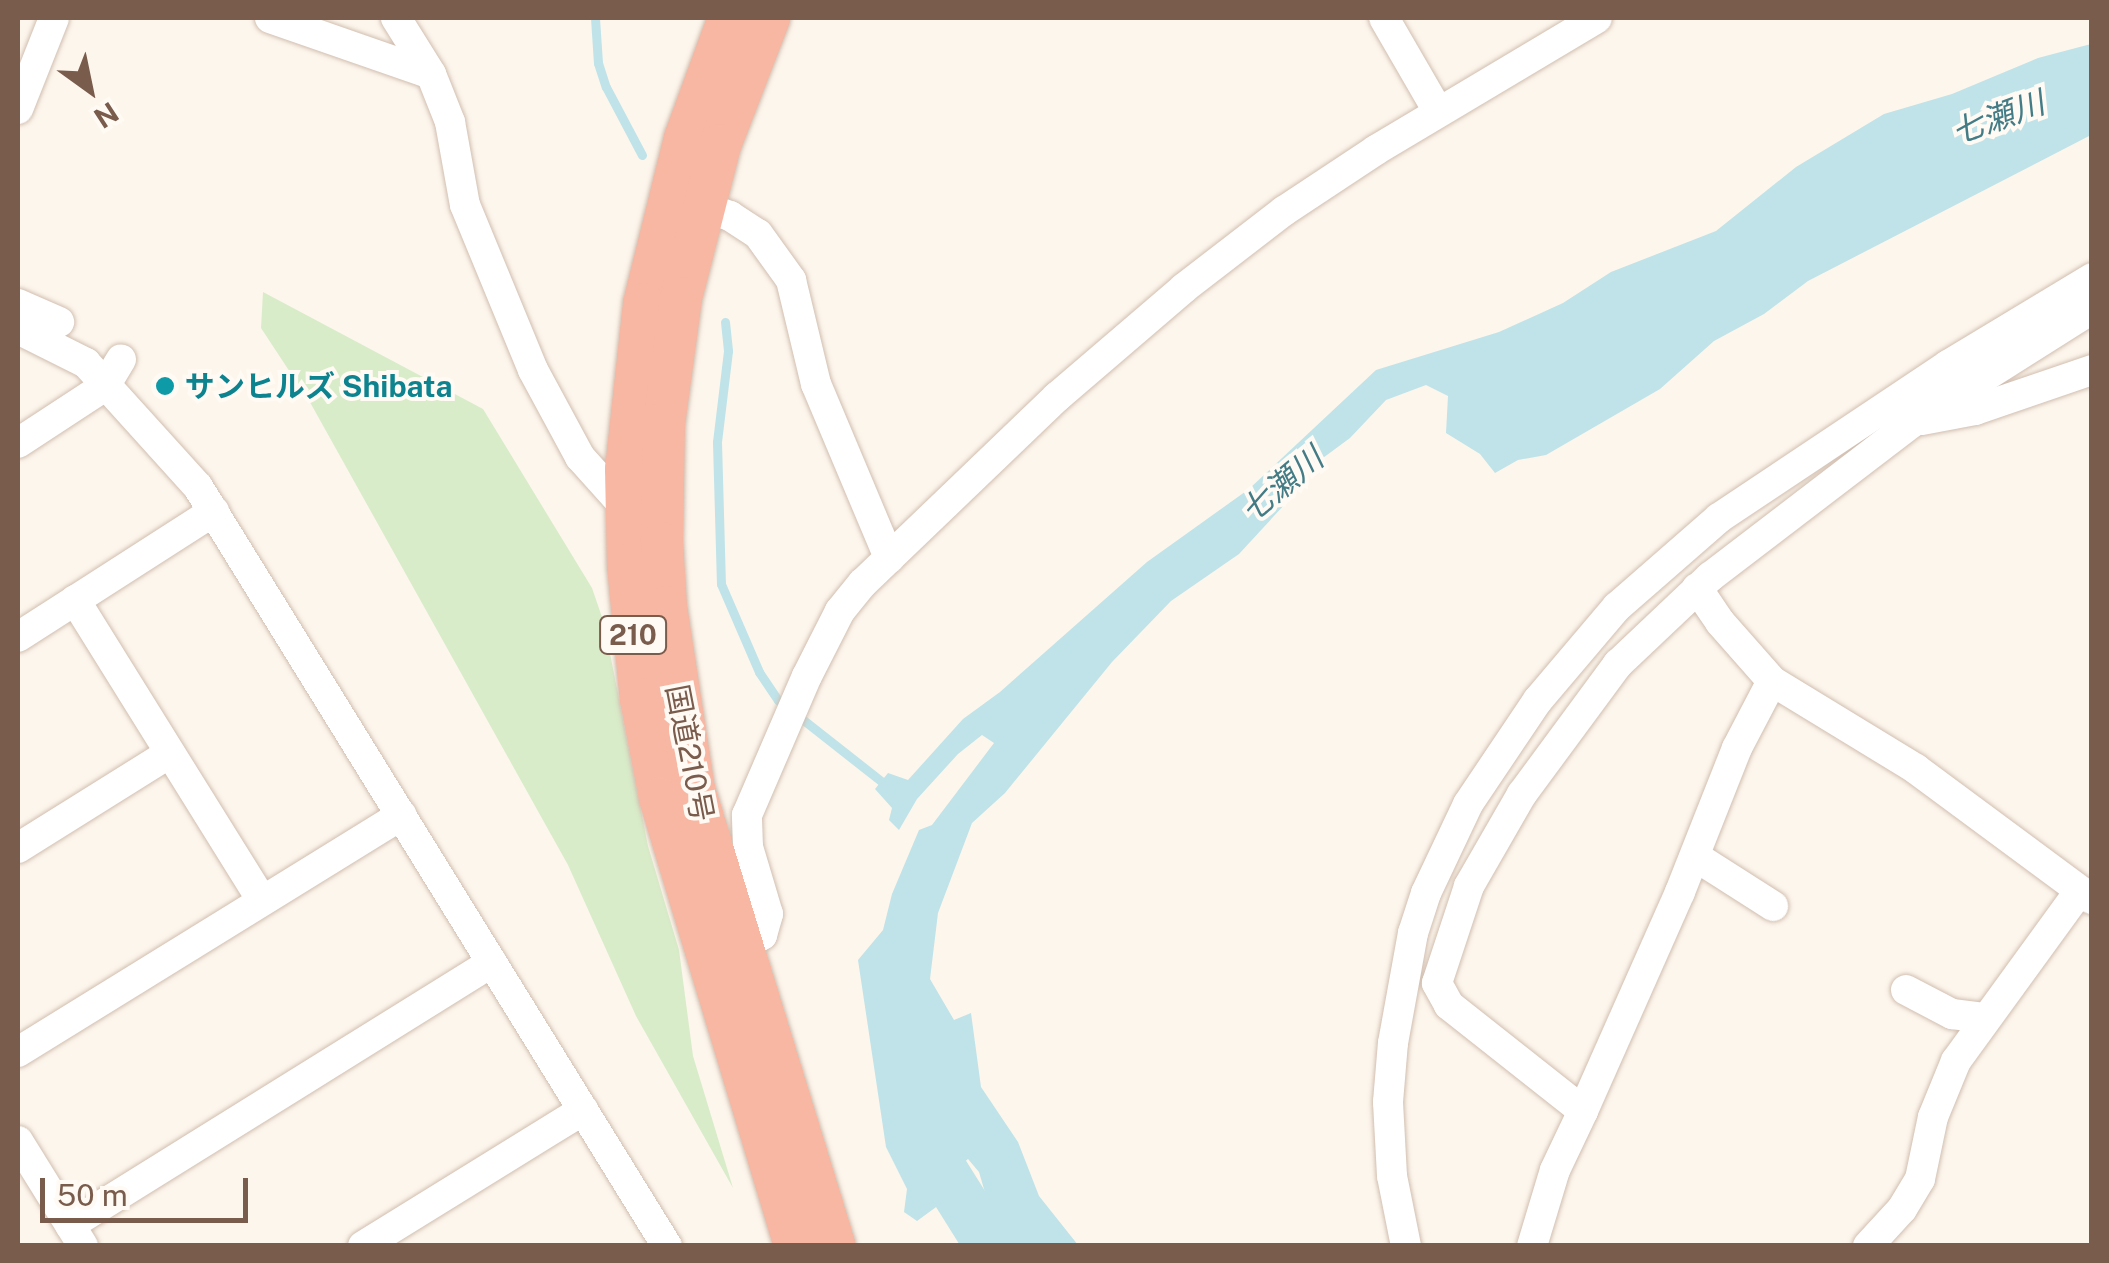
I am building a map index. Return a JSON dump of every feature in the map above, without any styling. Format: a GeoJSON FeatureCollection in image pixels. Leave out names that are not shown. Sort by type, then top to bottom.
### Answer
{"type":"FeatureCollection","features":[{"type":"Feature","properties":{"kind":"highway","name":"国道210号"},"geometry":{"type":"LineString","coordinates":[[729,18],[685,138],[655,251],[631,410],[626,508],[641,699],[660,798],[795,1246]]}},
{"type":"Feature","properties":{"kind":"highway","name":"国道210号"},"geometry":{"type":"LineString","coordinates":[[769,18],[720,145],[672,356],[664,424],[662,544],[666,607],[688,757],[710,851],[835,1246]]}},
{"type":"Feature","properties":{"kind":"street"},"geometry":{"type":"LineString","coordinates":[[18,109],[54,18]]}},
{"type":"Feature","properties":{"kind":"street"},"geometry":{"type":"LineString","coordinates":[[270,18],[431,74]]}},
{"type":"Feature","properties":{"kind":"street"},"geometry":{"type":"LineString","coordinates":[[396,18],[431,74],[450,122],[465,205],[533,370],[580,457],[662,544]]}},
{"type":"Feature","properties":{"kind":"street"},"geometry":{"type":"LineString","coordinates":[[1384,18],[1438,112]]}},
{"type":"Feature","properties":{"kind":"street"},"geometry":{"type":"LineString","coordinates":[[741,948],[762,935],[768,914],[747,839],[753,800],[840,611],[889,558],[1056,398],[1184,288],[1284,211],[1438,112],[1597,18]]}},
{"type":"Feature","properties":{"kind":"street"},"geometry":{"type":"LineString","coordinates":[[704,207],[730,216],[758,234],[791,280],[816,384],[889,558]]}},
{"type":"Feature","properties":{"kind":"street"},"geometry":{"type":"LineString","coordinates":[[1406,1246],[1392,1176],[1388,1102],[1404,976],[1422,906],[1444,852],[1468,804],[1518,727],[1573,655],[1618,607],[1718,518],[1948,365],[2092,278]]}},
{"type":"Feature","properties":{"kind":"street"},"geometry":{"type":"LineString","coordinates":[[18,304],[59,322]]}},
{"type":"Feature","properties":{"kind":"street"},"geometry":{"type":"LineString","coordinates":[[1583,1110],[1449,1005],[1439,990],[1438,972],[1469,886],[1522,794],[1618,664],[1697,588],[1913,422],[2092,309]]}},
{"type":"Feature","properties":{"kind":"street"},"geometry":{"type":"LineString","coordinates":[[18,329],[86,363],[214,511],[667,1246]]}},
{"type":"Feature","properties":{"kind":"street"},"geometry":{"type":"LineString","coordinates":[[18,443],[105,386],[120,359]]}},
{"type":"Feature","properties":{"kind":"street"},"geometry":{"type":"LineString","coordinates":[[1913,422],[1975,410],[2092,370]]}},
{"type":"Feature","properties":{"kind":"street"},"geometry":{"type":"LineString","coordinates":[[18,637],[214,511]]}},
{"type":"Feature","properties":{"kind":"street"},"geometry":{"type":"LineString","coordinates":[[1697,588],[1772,681],[1916,769],[2086,896],[1986,1018],[1950,1075],[1913,1193],[1868,1246]]}},
{"type":"Feature","properties":{"kind":"street"},"geometry":{"type":"LineString","coordinates":[[75,600],[262,901]]}},
{"type":"Feature","properties":{"kind":"street"},"geometry":{"type":"LineString","coordinates":[[1532,1246],[1555,1170],[1680,892],[1737,748],[1772,681]]}},
{"type":"Feature","properties":{"kind":"street"},"geometry":{"type":"LineString","coordinates":[[18,848],[170,753]]}},
{"type":"Feature","properties":{"kind":"street"},"geometry":{"type":"LineString","coordinates":[[18,1052],[402,815]]}},
{"type":"Feature","properties":{"kind":"street"},"geometry":{"type":"LineString","coordinates":[[1704,862],[1773,906]]}},
{"type":"Feature","properties":{"kind":"street"},"geometry":{"type":"LineString","coordinates":[[18,1142],[76,1235],[492,962]]}},
{"type":"Feature","properties":{"kind":"street"},"geometry":{"type":"LineString","coordinates":[[1906,990],[1952,1014],[1986,1018]]}},
{"type":"Feature","properties":{"kind":"street"},"geometry":{"type":"LineString","coordinates":[[363,1246],[583,1110]]}},
{"type":"Feature","properties":{"kind":"green space"},"geometry":{"type":"Polygon","coordinates":[[[263,292],[483,409],[592,588],[604,623],[648,846],[679,950],[693,1056],[733,1188],[636,1016],[568,865],[311,404],[261,328],[263,292]]]}},
{"type":"Feature","properties":{"kind":"water"},"geometry":{"type":"Polygon","coordinates":[[[2091,44],[2091,135],[1808,281],[1764,314],[1714,341],[1660,389],[1546,455],[1518,460],[1495,473],[1480,454],[1446,433],[1448,396],[1426,385],[1386,400],[1350,438],[1308,469],[1285,504],[1239,554],[1171,601],[1112,662],[1005,793],[972,823],[938,913],[930,979],[954,1020],[971,1013],[981,1087],[1018,1142],[1039,1196],[1078,1245],[987,1245],[991,1213],[979,1172],[968,1159],[956,1169],[960,1187],[943,1202],[917,1221],[904,1212],[907,1189],[886,1147],[858,960],[883,930],[892,894],[919,830],[932,825],[994,743],[982,735],[958,754],[917,799],[899,830],[889,820],[892,808],[875,789],[888,773],[908,780],[963,719],[1000,692],[1147,562],[1249,489],[1376,370],[1499,332],[1563,303],[1611,272],[1716,231],[1796,167],[1884,114],[1952,94],[2038,58],[2091,44]]]}},
{"type":"Feature","properties":{"kind":"waterway"},"geometry":{"type":"LineString","coordinates":[[595,18],[598,63],[606,87],[642,155]]}},
{"type":"Feature","properties":{"kind":"waterway"},"geometry":{"type":"LineString","coordinates":[[725,322],[728,351],[717,442],[721,584],[759,672],[778,700],[891,789]]}},
{"type":"Feature","properties":{"kind":"waterway","name":"七瀬川"},"geometry":{"type":"LineString","coordinates":[[921,1136],[990,1246]]}},
{"type":"Feature","properties":{"kind":"place","name":"サンヒルズ Shibata"},"geometry":{"type":"Point","coordinates":[165,386]}}]}
